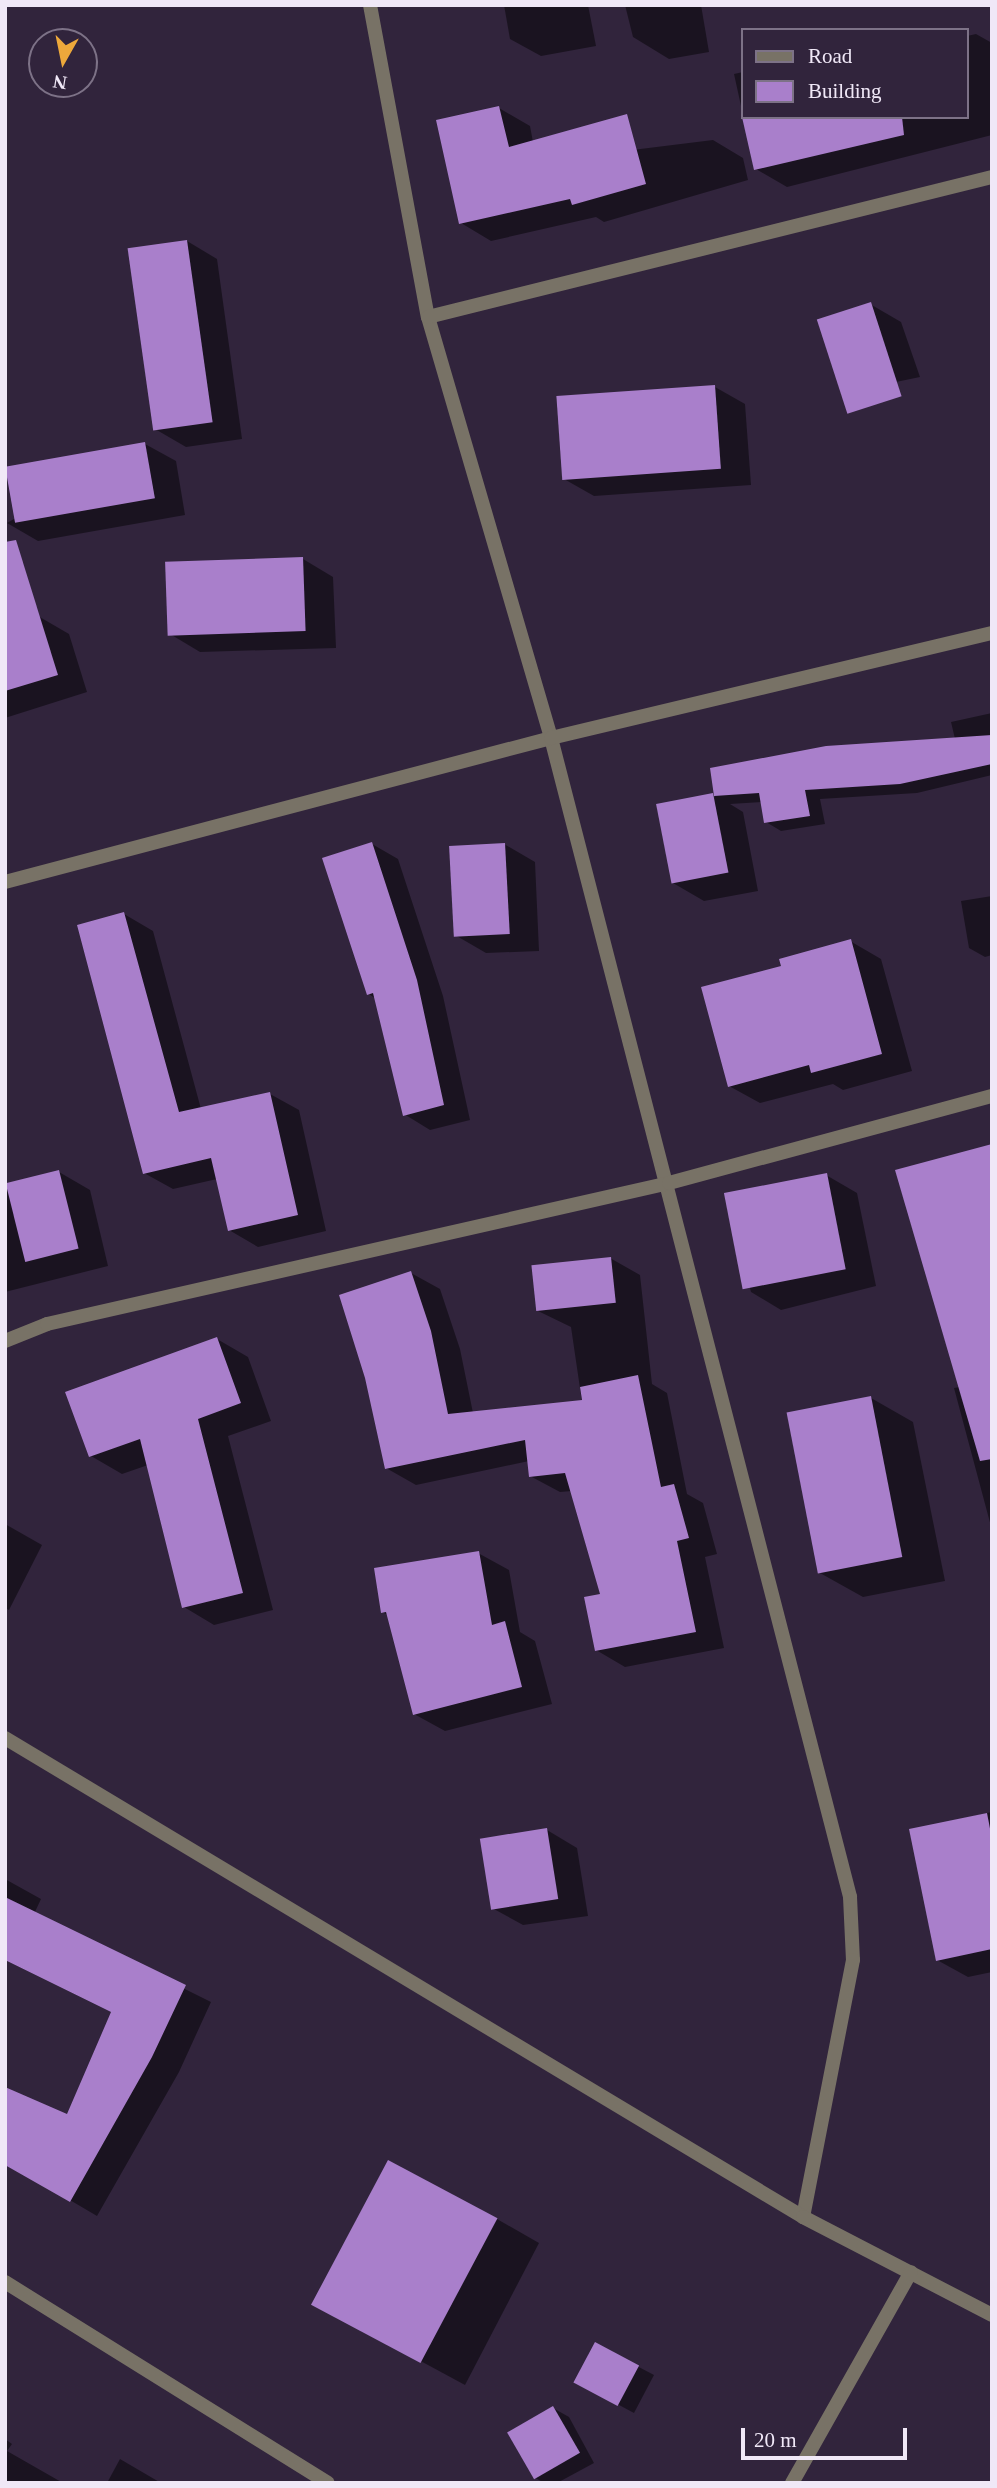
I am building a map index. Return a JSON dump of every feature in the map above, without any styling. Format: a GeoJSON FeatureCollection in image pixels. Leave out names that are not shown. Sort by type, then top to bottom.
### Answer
{"type":"FeatureCollection","features":[{"type":"Feature","properties":{"kind":"street"},"geometry":{"type":"LineString","coordinates":[[370,5],[428,317],[551,738],[669,1183],[849,1897],[853,1960],[803,2217]]}},
{"type":"Feature","properties":{"kind":"street"},"geometry":{"type":"LineString","coordinates":[[428,317],[992,177]]}},
{"type":"Feature","properties":{"kind":"street"},"geometry":{"type":"LineString","coordinates":[[5,882],[551,738],[992,633]]}},
{"type":"Feature","properties":{"kind":"street"},"geometry":{"type":"LineString","coordinates":[[5,1341],[47,1324],[669,1183],[992,1096]]}},
{"type":"Feature","properties":{"kind":"street"},"geometry":{"type":"LineString","coordinates":[[5,1738],[803,2217],[992,2315]]}},
{"type":"Feature","properties":{"kind":"street"},"geometry":{"type":"LineString","coordinates":[[792,2483],[911,2272]]}},
{"type":"Feature","properties":{"kind":"street"},"geometry":{"type":"LineString","coordinates":[[5,2281],[328,2483]]}},
{"type":"Feature","properties":{"kind":"building"},"geometry":{"type":"Polygon","coordinates":[[[499,106],[509,147],[627,114],[646,184],[572,205],[570,199],[459,224],[436,120],[499,106]]]}},
{"type":"Feature","properties":{"kind":"building"},"geometry":{"type":"Polygon","coordinates":[[[742,119],[902,119],[904,135],[754,170],[742,119]]]}},
{"type":"Feature","properties":{"kind":"building"},"geometry":{"type":"Polygon","coordinates":[[[187,240],[213,422],[153,431],[128,248],[187,240]]]}},
{"type":"Feature","properties":{"kind":"building"},"geometry":{"type":"Polygon","coordinates":[[[871,302],[902,396],[847,414],[817,320],[871,302]]]}},
{"type":"Feature","properties":{"kind":"building"},"geometry":{"type":"Polygon","coordinates":[[[715,385],[721,469],[562,480],[556,396],[715,385]]]}},
{"type":"Feature","properties":{"kind":"building"},"geometry":{"type":"Polygon","coordinates":[[[145,442],[155,498],[15,523],[5,467],[145,442]]]}},
{"type":"Feature","properties":{"kind":"building"},"geometry":{"type":"Polygon","coordinates":[[[16,540],[58,675],[5,691],[5,542],[16,540]]]}},
{"type":"Feature","properties":{"kind":"building"},"geometry":{"type":"Polygon","coordinates":[[[303,557],[306,631],[168,636],[165,562],[303,557]]]}},
{"type":"Feature","properties":{"kind":"building"},"geometry":{"type":"Polygon","coordinates":[[[992,735],[992,764],[900,784],[805,790],[810,816],[764,823],[759,793],[714,796],[710,768],[826,746],[992,735]]]}},
{"type":"Feature","properties":{"kind":"building"},"geometry":{"type":"Polygon","coordinates":[[[713,793],[728,873],[672,884],[656,804],[713,793]]]}},
{"type":"Feature","properties":{"kind":"building"},"geometry":{"type":"Polygon","coordinates":[[[372,842],[417,980],[444,1105],[403,1116],[373,993],[367,995],[322,858],[372,842]]]}},
{"type":"Feature","properties":{"kind":"building"},"geometry":{"type":"Polygon","coordinates":[[[505,843],[510,934],[454,937],[449,846],[505,843]]]}},
{"type":"Feature","properties":{"kind":"building"},"geometry":{"type":"Polygon","coordinates":[[[124,912],[179,1112],[270,1092],[298,1215],[228,1231],[211,1158],[143,1174],[77,925],[124,912]]]}},
{"type":"Feature","properties":{"kind":"building"},"geometry":{"type":"Polygon","coordinates":[[[851,939],[882,1054],[811,1073],[809,1065],[728,1087],[701,987],[781,966],[779,959],[851,939]]]}},
{"type":"Feature","properties":{"kind":"building"},"geometry":{"type":"Polygon","coordinates":[[[992,1144],[992,1459],[980,1461],[895,1170],[992,1144]]]}},
{"type":"Feature","properties":{"kind":"building"},"geometry":{"type":"Polygon","coordinates":[[[59,1170],[79,1249],[25,1262],[6,1183],[59,1170]]]}},
{"type":"Feature","properties":{"kind":"building"},"geometry":{"type":"Polygon","coordinates":[[[827,1173],[846,1269],[743,1289],[724,1193],[827,1173]]]}},
{"type":"Feature","properties":{"kind":"building"},"geometry":{"type":"Polygon","coordinates":[[[611,1257],[616,1303],[536,1311],[531,1265],[611,1257]]]}},
{"type":"Feature","properties":{"kind":"building"},"geometry":{"type":"Polygon","coordinates":[[[411,1271],[431,1331],[448,1414],[582,1400],[580,1387],[638,1375],[661,1487],[674,1484],[689,1538],[677,1541],[696,1632],[595,1651],[584,1597],[600,1594],[565,1473],[529,1477],[525,1440],[385,1469],[365,1378],[339,1295],[411,1271]]]}},
{"type":"Feature","properties":{"kind":"building"},"geometry":{"type":"Polygon","coordinates":[[[217,1337],[241,1403],[198,1419],[243,1593],[182,1608],[140,1439],[89,1457],[65,1392],[217,1337]]]}},
{"type":"Feature","properties":{"kind":"building"},"geometry":{"type":"Polygon","coordinates":[[[871,1396],[902,1557],[818,1573],[787,1412],[871,1396]]]}},
{"type":"Feature","properties":{"kind":"building"},"geometry":{"type":"Polygon","coordinates":[[[479,1551],[492,1625],[505,1621],[522,1687],[413,1715],[386,1612],[381,1613],[374,1568],[479,1551]]]}},
{"type":"Feature","properties":{"kind":"building"},"geometry":{"type":"Polygon","coordinates":[[[987,1813],[992,1839],[992,1949],[936,1961],[909,1829],[987,1813]]]}},
{"type":"Feature","properties":{"kind":"building"},"geometry":{"type":"Polygon","coordinates":[[[547,1828],[558,1899],[491,1910],[480,1839],[547,1828]]]}},
{"type":"Feature","properties":{"kind":"building"},"geometry":{"type":"Polygon","coordinates":[[[5,1897],[186,1985],[152,2057],[70,2202],[5,2165],[5,2087],[67,2114],[111,2012],[5,1960],[5,1897]]]}},
{"type":"Feature","properties":{"kind":"building"},"geometry":{"type":"Polygon","coordinates":[[[388,2160],[497,2218],[420,2363],[311,2305],[388,2160]]]}},
{"type":"Feature","properties":{"kind":"building"},"geometry":{"type":"Polygon","coordinates":[[[595,2342],[639,2365],[618,2406],[573,2383],[595,2342]]]}},
{"type":"Feature","properties":{"kind":"building"},"geometry":{"type":"Polygon","coordinates":[[[553,2406],[580,2453],[534,2479],[507,2432],[553,2406]]]}}]}
